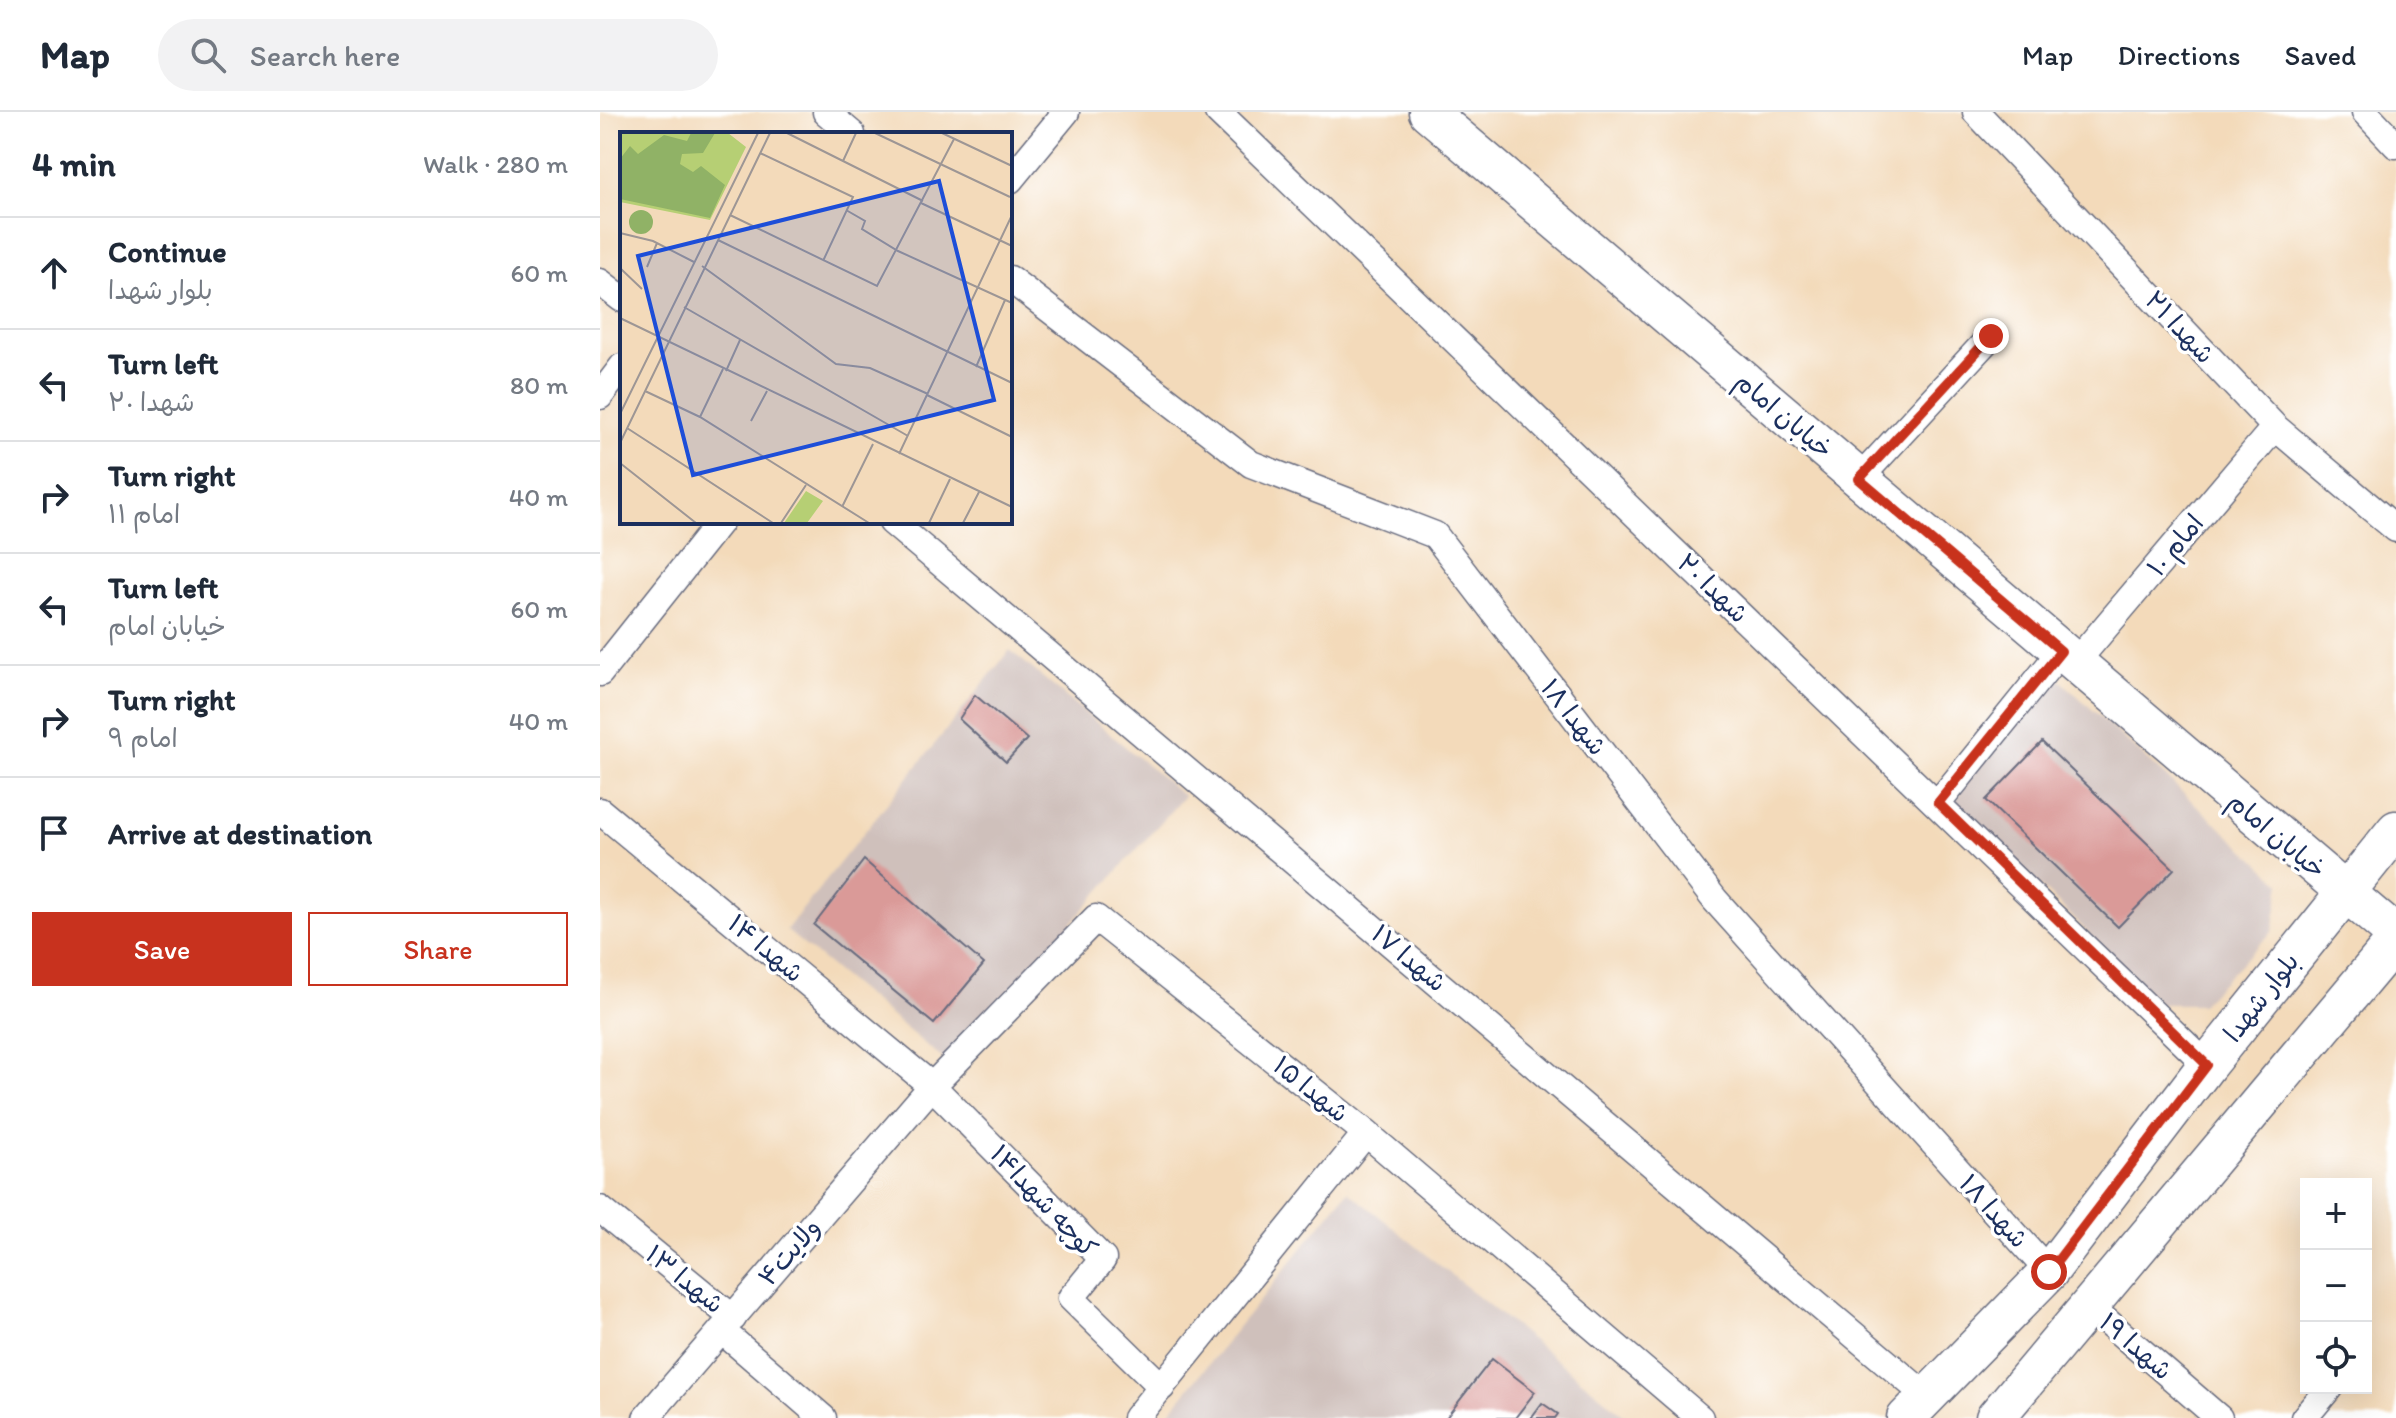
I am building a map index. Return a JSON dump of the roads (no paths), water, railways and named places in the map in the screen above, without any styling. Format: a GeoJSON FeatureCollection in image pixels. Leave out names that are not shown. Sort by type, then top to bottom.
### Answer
{"type":"FeatureCollection","features":[{"type":"Feature","properties":{"kind":"main road","name":"خیابان امام"},"geometry":{"type":"LineString","coordinates":[[1428,112],[2396,938]]}},
{"type":"Feature","properties":{"kind":"main road","name":"بلوار شهدا"},"geometry":{"type":"LineString","coordinates":[[1916,1406],[2049,1272],[2207,1065],[2396,830]]}},
{"type":"Feature","properties":{"kind":"main road"},"geometry":{"type":"LineString","coordinates":[[1995,1418],[2396,938]]}},
{"type":"Feature","properties":{"kind":"street"},"geometry":{"type":"LineString","coordinates":[[826,112],[850,132]]}},
{"type":"Feature","properties":{"kind":"street"},"geometry":{"type":"LineString","coordinates":[[1012,178],[1066,112]]}},
{"type":"Feature","properties":{"kind":"street","name":"شهدا ۲۰"},"geometry":{"type":"LineString","coordinates":[[1218,112],[2207,1065]]}},
{"type":"Feature","properties":{"kind":"street","name":"شهدا ۲۱"},"geometry":{"type":"LineString","coordinates":[[1976,112],[2275,427],[2396,529]]}},
{"type":"Feature","properties":{"kind":"street"},"geometry":{"type":"LineString","coordinates":[[2365,112],[2396,145]]}},
{"type":"Feature","properties":{"kind":"street","name":"شهدا ۱۸"},"geometry":{"type":"LineString","coordinates":[[1012,281],[1251,464],[1435,535],[1715,900],[2049,1272]]}},
{"type":"Feature","properties":{"kind":"street"},"geometry":{"type":"LineString","coordinates":[[600,282],[620,297]]}},
{"type":"Feature","properties":{"kind":"street"},"geometry":{"type":"LineString","coordinates":[[1859,479],[1991,336]]}},
{"type":"Feature","properties":{"kind":"street"},"geometry":{"type":"LineString","coordinates":[[600,396],[620,370]]}},
{"type":"Feature","properties":{"kind":"street","name":"امام ۱۰"},"geometry":{"type":"LineString","coordinates":[[1938,803],[2275,427]]}},
{"type":"Feature","properties":{"kind":"street"},"geometry":{"type":"LineString","coordinates":[[600,673],[718,524]]}},
{"type":"Feature","properties":{"kind":"street","name":"شهدا ۱۷"},"geometry":{"type":"LineString","coordinates":[[894,524],[1916,1406]]}},
{"type":"Feature","properties":{"kind":"street","name":"شهدا ۱۴"},"geometry":{"type":"LineString","coordinates":[[600,811],[932,1086]]}},
{"type":"Feature","properties":{"kind":"street","name":"شهدا ۱۵"},"geometry":{"type":"LineString","coordinates":[[932,1086],[1096,918],[1366,1133],[1700,1418]]}},
{"type":"Feature","properties":{"kind":"street","name":"ولایت۴"},"geometry":{"type":"LineString","coordinates":[[646,1418],[932,1086]]}},
{"type":"Feature","properties":{"kind":"street","name":"کوچه شهدا۱۴"},"geometry":{"type":"LineString","coordinates":[[932,1086],[1103,1259],[1071,1298],[1162,1387]]}},
{"type":"Feature","properties":{"kind":"street"},"geometry":{"type":"LineString","coordinates":[[1136,1418],[1366,1133]]}},
{"type":"Feature","properties":{"kind":"street","name":"شهدا ۱۳"},"geometry":{"type":"LineString","coordinates":[[600,1209],[727,1324],[823,1418]]}},
{"type":"Feature","properties":{"kind":"street","name":"شهدا ۱۹"},"geometry":{"type":"LineString","coordinates":[[2089,1306],[2219,1418]]}},
{"type":"Feature","properties":{"kind":"street"},"geometry":{"type":"LineString","coordinates":[[2304,1418],[2324,1394]]}}]}
